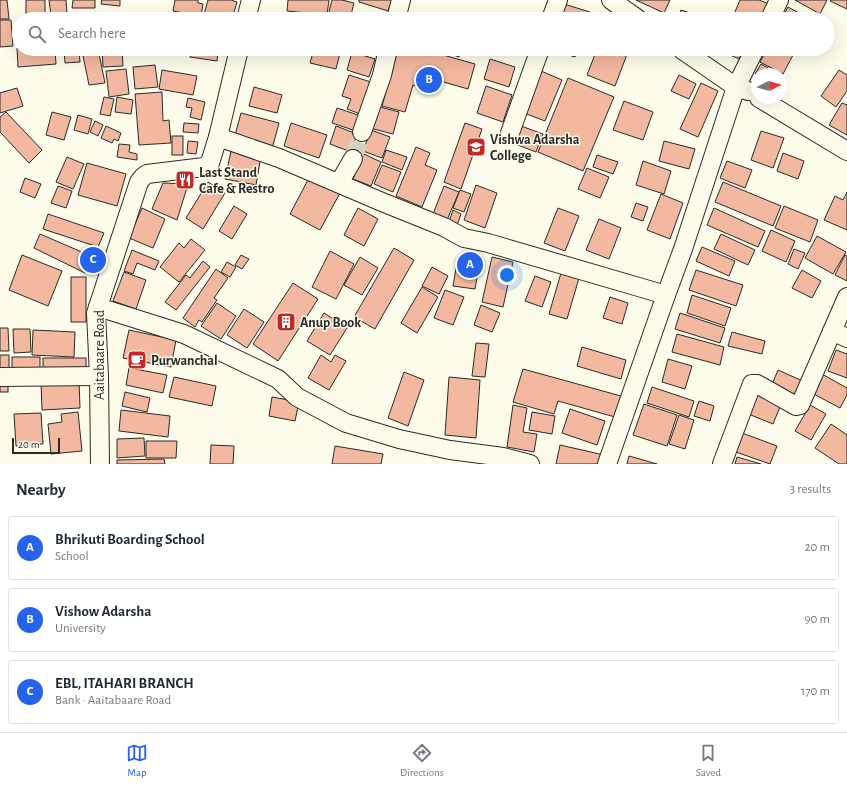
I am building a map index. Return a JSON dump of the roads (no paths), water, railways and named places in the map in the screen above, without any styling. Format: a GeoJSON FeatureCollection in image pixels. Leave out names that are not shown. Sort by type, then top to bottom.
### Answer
{"type":"FeatureCollection","features":[{"type":"Feature","properties":{"kind":"street"},"geometry":{"type":"LineString","coordinates":[[248,12],[251,0]]}},
{"type":"Feature","properties":{"kind":"street"},"geometry":{"type":"LineString","coordinates":[[398,12],[401,0]]}},
{"type":"Feature","properties":{"kind":"street"},"geometry":{"type":"LineString","coordinates":[[554,12],[558,0]]}},
{"type":"Feature","properties":{"kind":"street"},"geometry":{"type":"LineString","coordinates":[[773,12],[779,0]]}},
{"type":"Feature","properties":{"kind":"street"},"geometry":{"type":"LineString","coordinates":[[613,1],[628,12]]}},
{"type":"Feature","properties":{"kind":"street","name":"Aaitabaare Road"},"geometry":{"type":"LineString","coordinates":[[100,464],[99,376],[96,313],[126,220],[142,177],[147,174],[207,165],[210,163],[218,137],[237,56]]}},
{"type":"Feature","properties":{"kind":"street"},"geometry":{"type":"LineString","coordinates":[[362,132],[382,75],[386,56]]}},
{"type":"Feature","properties":{"kind":"street"},"geometry":{"type":"LineString","coordinates":[[510,133],[538,56]]}},
{"type":"Feature","properties":{"kind":"street"},"geometry":{"type":"LineString","coordinates":[[691,56],[736,87],[751,93]]}},
{"type":"Feature","properties":{"kind":"street"},"geometry":{"type":"LineString","coordinates":[[607,464],[666,295],[684,249],[736,87],[752,56]]}},
{"type":"Feature","properties":{"kind":"street"},"geometry":{"type":"LineString","coordinates":[[770,104],[847,151]]}},
{"type":"Feature","properties":{"kind":"street"},"geometry":{"type":"LineString","coordinates":[[218,137],[279,158],[444,227],[464,238],[666,295]]}},
{"type":"Feature","properties":{"kind":"street"},"geometry":{"type":"LineString","coordinates":[[339,183],[353,160]]}},
{"type":"Feature","properties":{"kind":"street"},"geometry":{"type":"LineString","coordinates":[[722,464],[752,384],[757,384],[796,406],[800,405],[840,334],[847,297]]}},
{"type":"Feature","properties":{"kind":"street"},"geometry":{"type":"LineString","coordinates":[[98,307],[184,334],[278,379],[297,397],[346,423],[399,439],[450,450],[503,457],[530,464]]}},
{"type":"Feature","properties":{"kind":"street"},"geometry":{"type":"LineString","coordinates":[[0,377],[99,376]]}},
{"type":"Feature","properties":{"kind":"tunnel"},"geometry":{"type":"LineString","coordinates":[[353,159],[362,132]]}},
{"type":"Feature","properties":{"kind":"place","name":"Vishow Adarsha"},"geometry":{"type":"Point","coordinates":[429,80]}},
{"type":"Feature","properties":{"kind":"place","name":"Vishwa Adarsha College"},"geometry":{"type":"Point","coordinates":[476,147]}},
{"type":"Feature","properties":{"kind":"place","name":"Last Stand Cafe & Restro"},"geometry":{"type":"Point","coordinates":[185,180]}},
{"type":"Feature","properties":{"kind":"place","name":"EBL, ITAHARI BRANCH"},"geometry":{"type":"Point","coordinates":[93,260]}},
{"type":"Feature","properties":{"kind":"place","name":"Bhrikuti Boarding School"},"geometry":{"type":"Point","coordinates":[470,265]}},
{"type":"Feature","properties":{"kind":"place","name":"Anup Book"},"geometry":{"type":"Point","coordinates":[286,322]}},
{"type":"Feature","properties":{"kind":"place","name":"Purwanchal"},"geometry":{"type":"Point","coordinates":[137,360]}}]}
